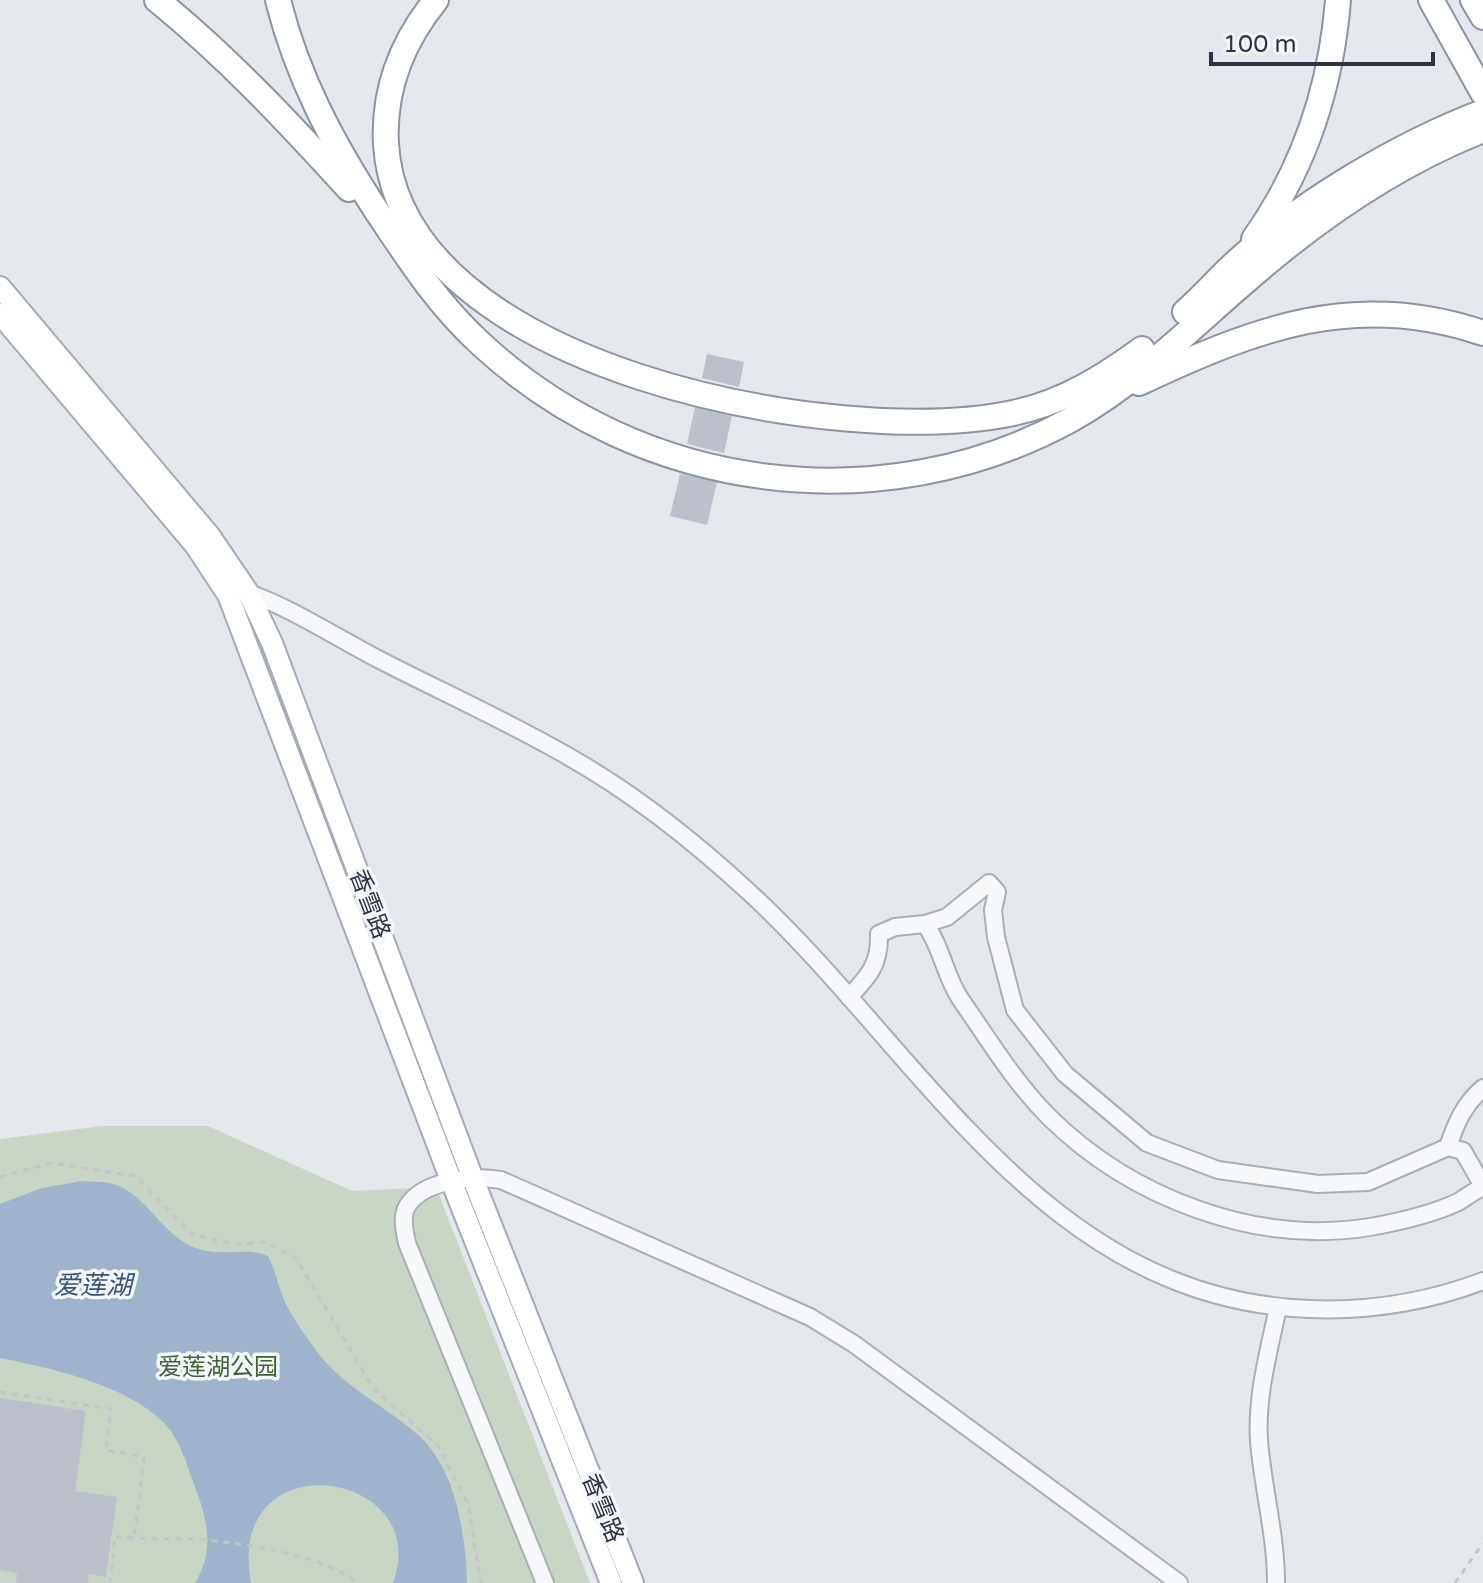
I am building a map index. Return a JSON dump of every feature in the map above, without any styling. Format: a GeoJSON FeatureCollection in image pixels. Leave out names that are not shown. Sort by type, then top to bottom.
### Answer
{"type":"FeatureCollection","features":[{"type":"Feature","properties":{"kind":"highway"},"geometry":{"type":"LineString","coordinates":[[157,0],[207,41],[404,236],[493,309],[545,338],[615,368],[687,391],[766,408],[893,421],[988,418],[1035,407],[1073,393],[1117,367],[1166,330],[1234,264],[1335,190],[1450,134],[1483,130]]}},
{"type":"Feature","properties":{"kind":"highway"},"geometry":{"type":"LineString","coordinates":[[278,0],[292,48],[320,116],[404,236]]}},
{"type":"Feature","properties":{"kind":"highway"},"geometry":{"type":"LineString","coordinates":[[294,0],[306,43],[334,110],[404,236],[456,320],[529,385],[613,434],[705,467],[807,481],[909,475],[1009,448],[1100,401],[1238,339],[1312,318],[1389,314],[1440,321],[1483,333]]}},
{"type":"Feature","properties":{"kind":"highway"},"geometry":{"type":"LineString","coordinates":[[404,236],[390,173],[386,111],[402,52],[436,0]]}},
{"type":"Feature","properties":{"kind":"highway"},"geometry":{"type":"LineString","coordinates":[[1234,264],[1269,218],[1309,140],[1332,56],[1338,0]]}},
{"type":"Feature","properties":{"kind":"highway"},"geometry":{"type":"LineString","coordinates":[[1431,0],[1483,93]]}},
{"type":"Feature","properties":{"kind":"highway"},"geometry":{"type":"LineString","coordinates":[[1473,0],[1483,17]]}},
{"type":"Feature","properties":{"kind":"highway"},"geometry":{"type":"LineString","coordinates":[[1100,401],[1305,232],[1483,112]]}},
{"type":"Feature","properties":{"kind":"main road","name":"香雪路"},"geometry":{"type":"LineString","coordinates":[[0,287],[210,536],[238,594],[452,1183],[611,1583]]}},
{"type":"Feature","properties":{"kind":"main road","name":"香雪路"},"geometry":{"type":"LineString","coordinates":[[0,314],[238,594],[272,643],[473,1179],[633,1583]]}},
{"type":"Feature","properties":{"kind":"street"},"geometry":{"type":"LineString","coordinates":[[238,594],[570,757],[606,780],[724,870],[788,929],[996,1157],[1062,1219],[1111,1251],[1164,1277],[1220,1296],[1278,1307],[1374,1307],[1436,1296],[1483,1281]]}},
{"type":"Feature","properties":{"kind":"street"},"geometry":{"type":"LineString","coordinates":[[849,997],[873,973],[880,954],[879,934],[895,927],[925,924],[947,917],[989,883],[997,892],[993,910],[996,937],[1015,1010],[1065,1074],[1147,1143],[1218,1170],[1256,1178],[1318,1184],[1368,1182],[1448,1147],[1463,1151],[1483,1187],[1456,1202],[1418,1215],[1341,1230],[1236,1221],[1169,1199],[1087,1152],[1028,1094],[958,996],[934,937],[925,924]]}},
{"type":"Feature","properties":{"kind":"street"},"geometry":{"type":"LineString","coordinates":[[1448,1147],[1456,1121],[1471,1098],[1483,1088]]}},
{"type":"Feature","properties":{"kind":"street"},"geometry":{"type":"LineString","coordinates":[[545,1583],[407,1243],[404,1213],[411,1201],[452,1183],[473,1179],[501,1180],[810,1317],[854,1344],[1179,1583]]}},
{"type":"Feature","properties":{"kind":"street"},"geometry":{"type":"LineString","coordinates":[[1276,1583],[1275,1540],[1259,1442],[1259,1413],[1278,1307]]}},
{"type":"Feature","properties":{"kind":"path"},"geometry":{"type":"LineString","coordinates":[[0,1177],[51,1163],[135,1176],[193,1235],[234,1244],[266,1242],[281,1246],[296,1258],[373,1388],[438,1446],[468,1504],[481,1583]]}},
{"type":"Feature","properties":{"kind":"path"},"geometry":{"type":"LineString","coordinates":[[0,1392],[111,1409],[106,1450],[144,1457],[134,1539]]}},
{"type":"Feature","properties":{"kind":"path"},"geometry":{"type":"LineString","coordinates":[[110,1583],[115,1536],[207,1540],[315,1561],[356,1583]]}},
{"type":"Feature","properties":{"kind":"path"},"geometry":{"type":"LineString","coordinates":[[1455,1583],[1483,1543]]}},
{"type":"Feature","properties":{"kind":"green space","name":"爱莲湖公园"},"geometry":{"type":"Polygon","coordinates":[[[102,1126],[208,1126],[352,1191],[436,1187],[590,1583],[0,1583],[0,1139],[102,1126]]]}},
{"type":"Feature","properties":{"kind":"water","name":"爱莲湖"},"geometry":{"type":"Polygon","coordinates":[[[82,1181],[110,1183],[130,1192],[175,1236],[196,1248],[268,1256],[288,1308],[318,1353],[341,1377],[418,1435],[442,1465],[461,1524],[467,1583],[393,1583],[398,1544],[385,1514],[359,1494],[328,1486],[295,1489],[268,1505],[251,1536],[251,1583],[195,1583],[207,1550],[205,1518],[171,1431],[148,1410],[109,1388],[65,1373],[0,1358],[0,1204],[42,1188],[82,1181]]]}},
{"type":"Feature","properties":{"kind":"building"},"geometry":{"type":"Polygon","coordinates":[[[707,354],[744,362],[739,387],[702,378],[707,354]]]}},
{"type":"Feature","properties":{"kind":"building"},"geometry":{"type":"Polygon","coordinates":[[[695,407],[732,416],[724,453],[687,444],[695,407]]]}},
{"type":"Feature","properties":{"kind":"building"},"geometry":{"type":"Polygon","coordinates":[[[680,474],[717,482],[707,525],[670,516],[680,474]]]}},
{"type":"Feature","properties":{"kind":"building"},"geometry":{"type":"Polygon","coordinates":[[[0,1398],[86,1411],[75,1491],[117,1497],[106,1577],[89,1574],[88,1583],[16,1583],[17,1573],[0,1570],[0,1398]]]}}]}
